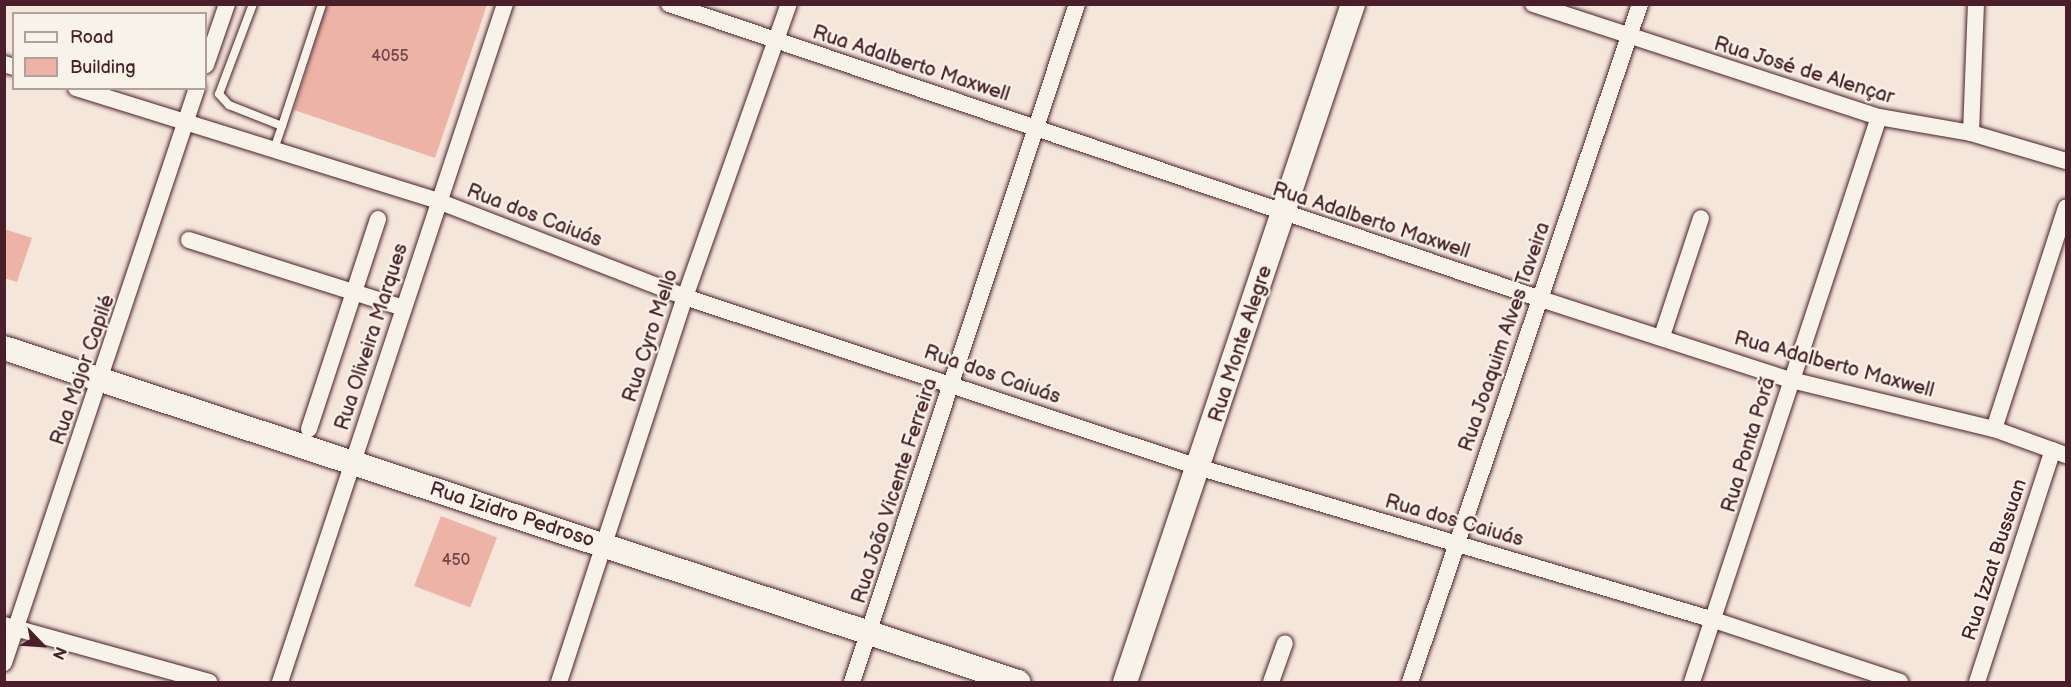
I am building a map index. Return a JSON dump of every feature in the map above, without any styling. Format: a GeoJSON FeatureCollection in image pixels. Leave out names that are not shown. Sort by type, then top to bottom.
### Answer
{"type":"FeatureCollection","features":[{"type":"Feature","properties":{"kind":"street"},"geometry":{"type":"LineString","coordinates":[[207,62],[227,4]]}},
{"type":"Feature","properties":{"kind":"street","name":"Rua Oliveira Marques"},"geometry":{"type":"LineString","coordinates":[[280,682],[504,4]]}},
{"type":"Feature","properties":{"kind":"street","name":"Rua Adalberto Maxwell"},"geometry":{"type":"LineString","coordinates":[[669,4],[776,43],[1040,128],[1284,214],[1791,380],[1994,429],[2060,453]]}},
{"type":"Feature","properties":{"kind":"street","name":"Rua Cyro Mello"},"geometry":{"type":"LineString","coordinates":[[559,682],[685,297],[789,4]]}},
{"type":"Feature","properties":{"kind":"street","name":"Rua João Vicente Ferreira"},"geometry":{"type":"LineString","coordinates":[[852,682],[1040,128],[1077,4]]}},
{"type":"Feature","properties":{"kind":"street","name":"Rua Monte Alegre"},"geometry":{"type":"LineString","coordinates":[[1125,682],[1201,468],[1353,4]]}},
{"type":"Feature","properties":{"kind":"street","name":"Rua José de Alençar"},"geometry":{"type":"LineString","coordinates":[[1533,4],[1629,39],[1879,117],[1971,133],[2067,161]]}},
{"type":"Feature","properties":{"kind":"street","name":"Rua Joaquim Alves Taveira"},"geometry":{"type":"LineString","coordinates":[[1410,682],[1640,4]]}},
{"type":"Feature","properties":{"kind":"street"},"geometry":{"type":"LineString","coordinates":[[1971,133],[1976,4]]}},
{"type":"Feature","properties":{"kind":"street","name":"Rua dos Caiuás"},"geometry":{"type":"LineString","coordinates":[[82,90],[185,125],[438,201],[685,297],[953,383],[1201,468],[1714,620],[1900,682]]}},
{"type":"Feature","properties":{"kind":"street","name":"Rua Major Capilé"},"geometry":{"type":"LineString","coordinates":[[4,663],[10,627],[102,382],[196,90]]}},
{"type":"Feature","properties":{"kind":"street","name":"Rua Ponta Porã"},"geometry":{"type":"LineString","coordinates":[[1692,682],[1879,117]]}},
{"type":"Feature","properties":{"kind":"street"},"geometry":{"type":"LineString","coordinates":[[1994,429],[2067,207]]}},
{"type":"Feature","properties":{"kind":"street"},"geometry":{"type":"LineString","coordinates":[[1662,336],[1701,218]]}},
{"type":"Feature","properties":{"kind":"street"},"geometry":{"type":"LineString","coordinates":[[309,429],[378,219]]}},
{"type":"Feature","properties":{"kind":"street"},"geometry":{"type":"LineString","coordinates":[[189,240],[403,308]]}},
{"type":"Feature","properties":{"kind":"street","name":"Rua Izidro Pedroso"},"geometry":{"type":"LineString","coordinates":[[4,348],[1018,682]]}},
{"type":"Feature","properties":{"kind":"street","name":"Rua Izzat Bussuan"},"geometry":{"type":"LineString","coordinates":[[1977,682],[2060,453]]}},
{"type":"Feature","properties":{"kind":"street"},"geometry":{"type":"LineString","coordinates":[[10,627],[209,682]]}},
{"type":"Feature","properties":{"kind":"street"},"geometry":{"type":"LineString","coordinates":[[1271,682],[1285,643]]}},
{"type":"Feature","properties":{"kind":"lane"},"geometry":{"type":"LineString","coordinates":[[253,4],[220,100],[282,126]]}},
{"type":"Feature","properties":{"kind":"lane"},"geometry":{"type":"LineString","coordinates":[[273,152],[322,4]]}},
{"type":"Feature","properties":{"kind":"building"},"geometry":{"type":"Polygon","coordinates":[[[327,5],[487,5],[435,158],[294,110],[327,5]]]}},
{"type":"Feature","properties":{"kind":"building"},"geometry":{"type":"Polygon","coordinates":[[[4,229],[32,238],[17,282],[4,278],[4,229]]]}},
{"type":"Feature","properties":{"kind":"building"},"geometry":{"type":"Polygon","coordinates":[[[441,516],[497,538],[470,608],[414,586],[441,516]]]}}]}
